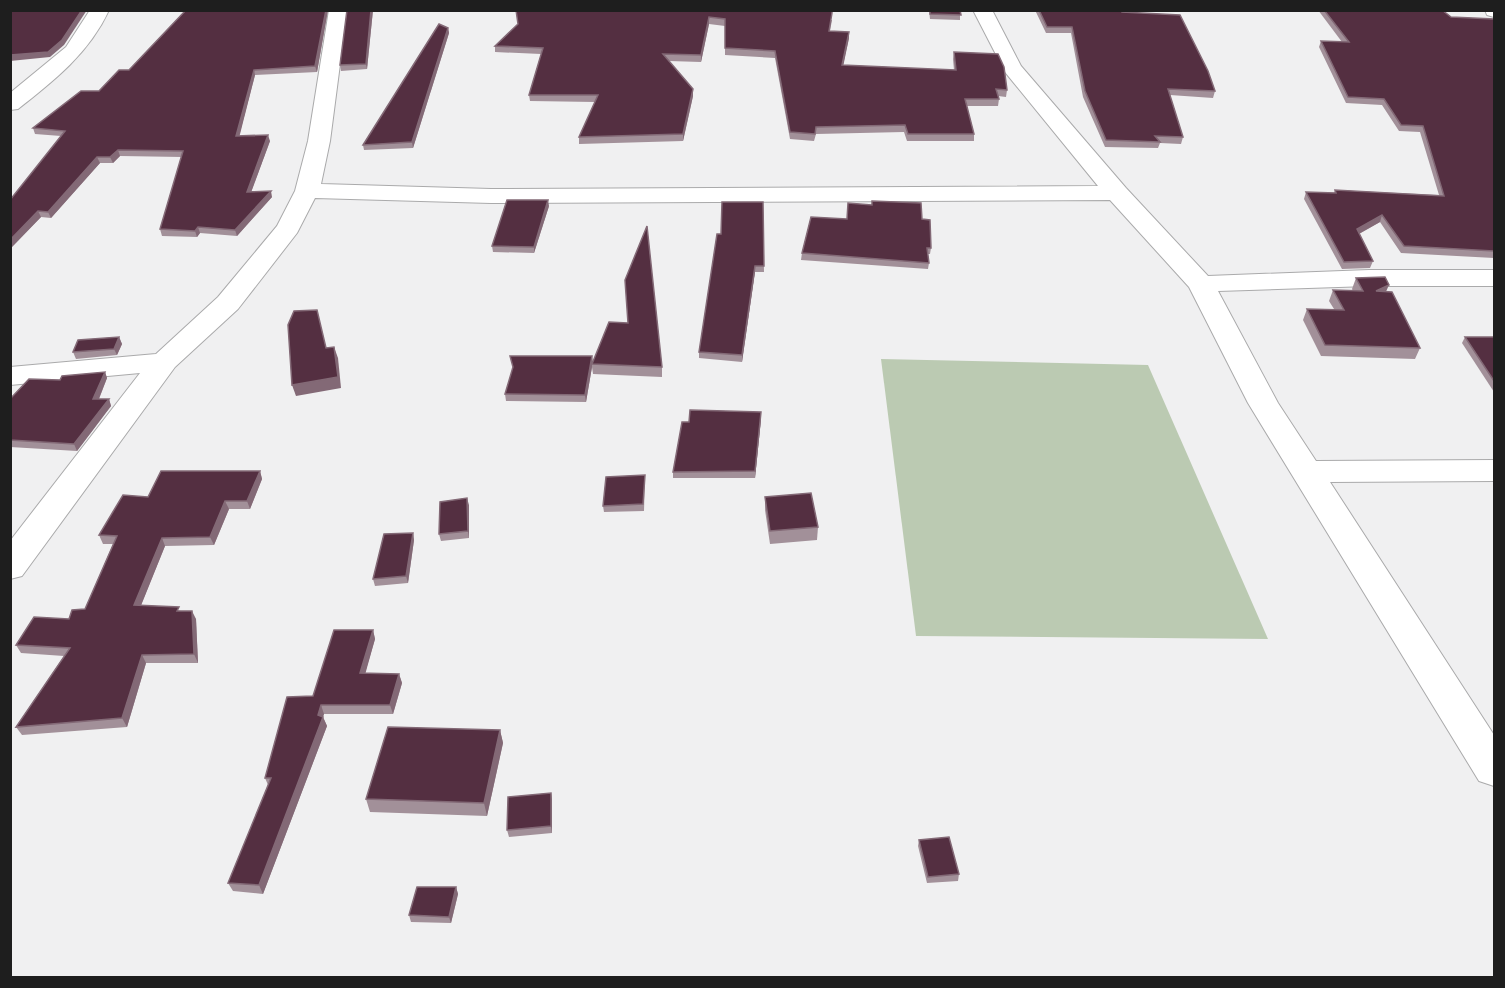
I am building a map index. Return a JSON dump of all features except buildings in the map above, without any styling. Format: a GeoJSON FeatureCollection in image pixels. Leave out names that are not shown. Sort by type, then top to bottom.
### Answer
{"type":"FeatureCollection","features":[{"type":"Feature","properties":{"kind":"street"},"geometry":{"type":"LineString","coordinates":[[10,104],[69,57],[85,40],[100,10]]}},
{"type":"Feature","properties":{"kind":"street"},"geometry":{"type":"LineString","coordinates":[[10,567],[165,361],[203,327],[243,285],[283,235],[307,191],[319,141],[338,10]]}},
{"type":"Feature","properties":{"kind":"street"},"geometry":{"type":"LineString","coordinates":[[982,10],[1012,68],[1117,193],[1201,284],[1263,403],[1494,769]]}},
{"type":"Feature","properties":{"kind":"street"},"geometry":{"type":"LineString","coordinates":[[307,191],[491,196],[755,194],[898,196],[1117,193]]}},
{"type":"Feature","properties":{"kind":"street"},"geometry":{"type":"LineString","coordinates":[[1201,284],[1369,278],[1494,278]]}},
{"type":"Feature","properties":{"kind":"street"},"geometry":{"type":"LineString","coordinates":[[10,376],[118,368],[165,361]]}},
{"type":"Feature","properties":{"kind":"street"},"geometry":{"type":"LineString","coordinates":[[1306,472],[1494,470]]}},
{"type":"Feature","properties":{"kind":"green space"},"geometry":{"type":"Polygon","coordinates":[[[881,359],[1148,365],[1268,639],[916,636],[881,359]]]}}]}
